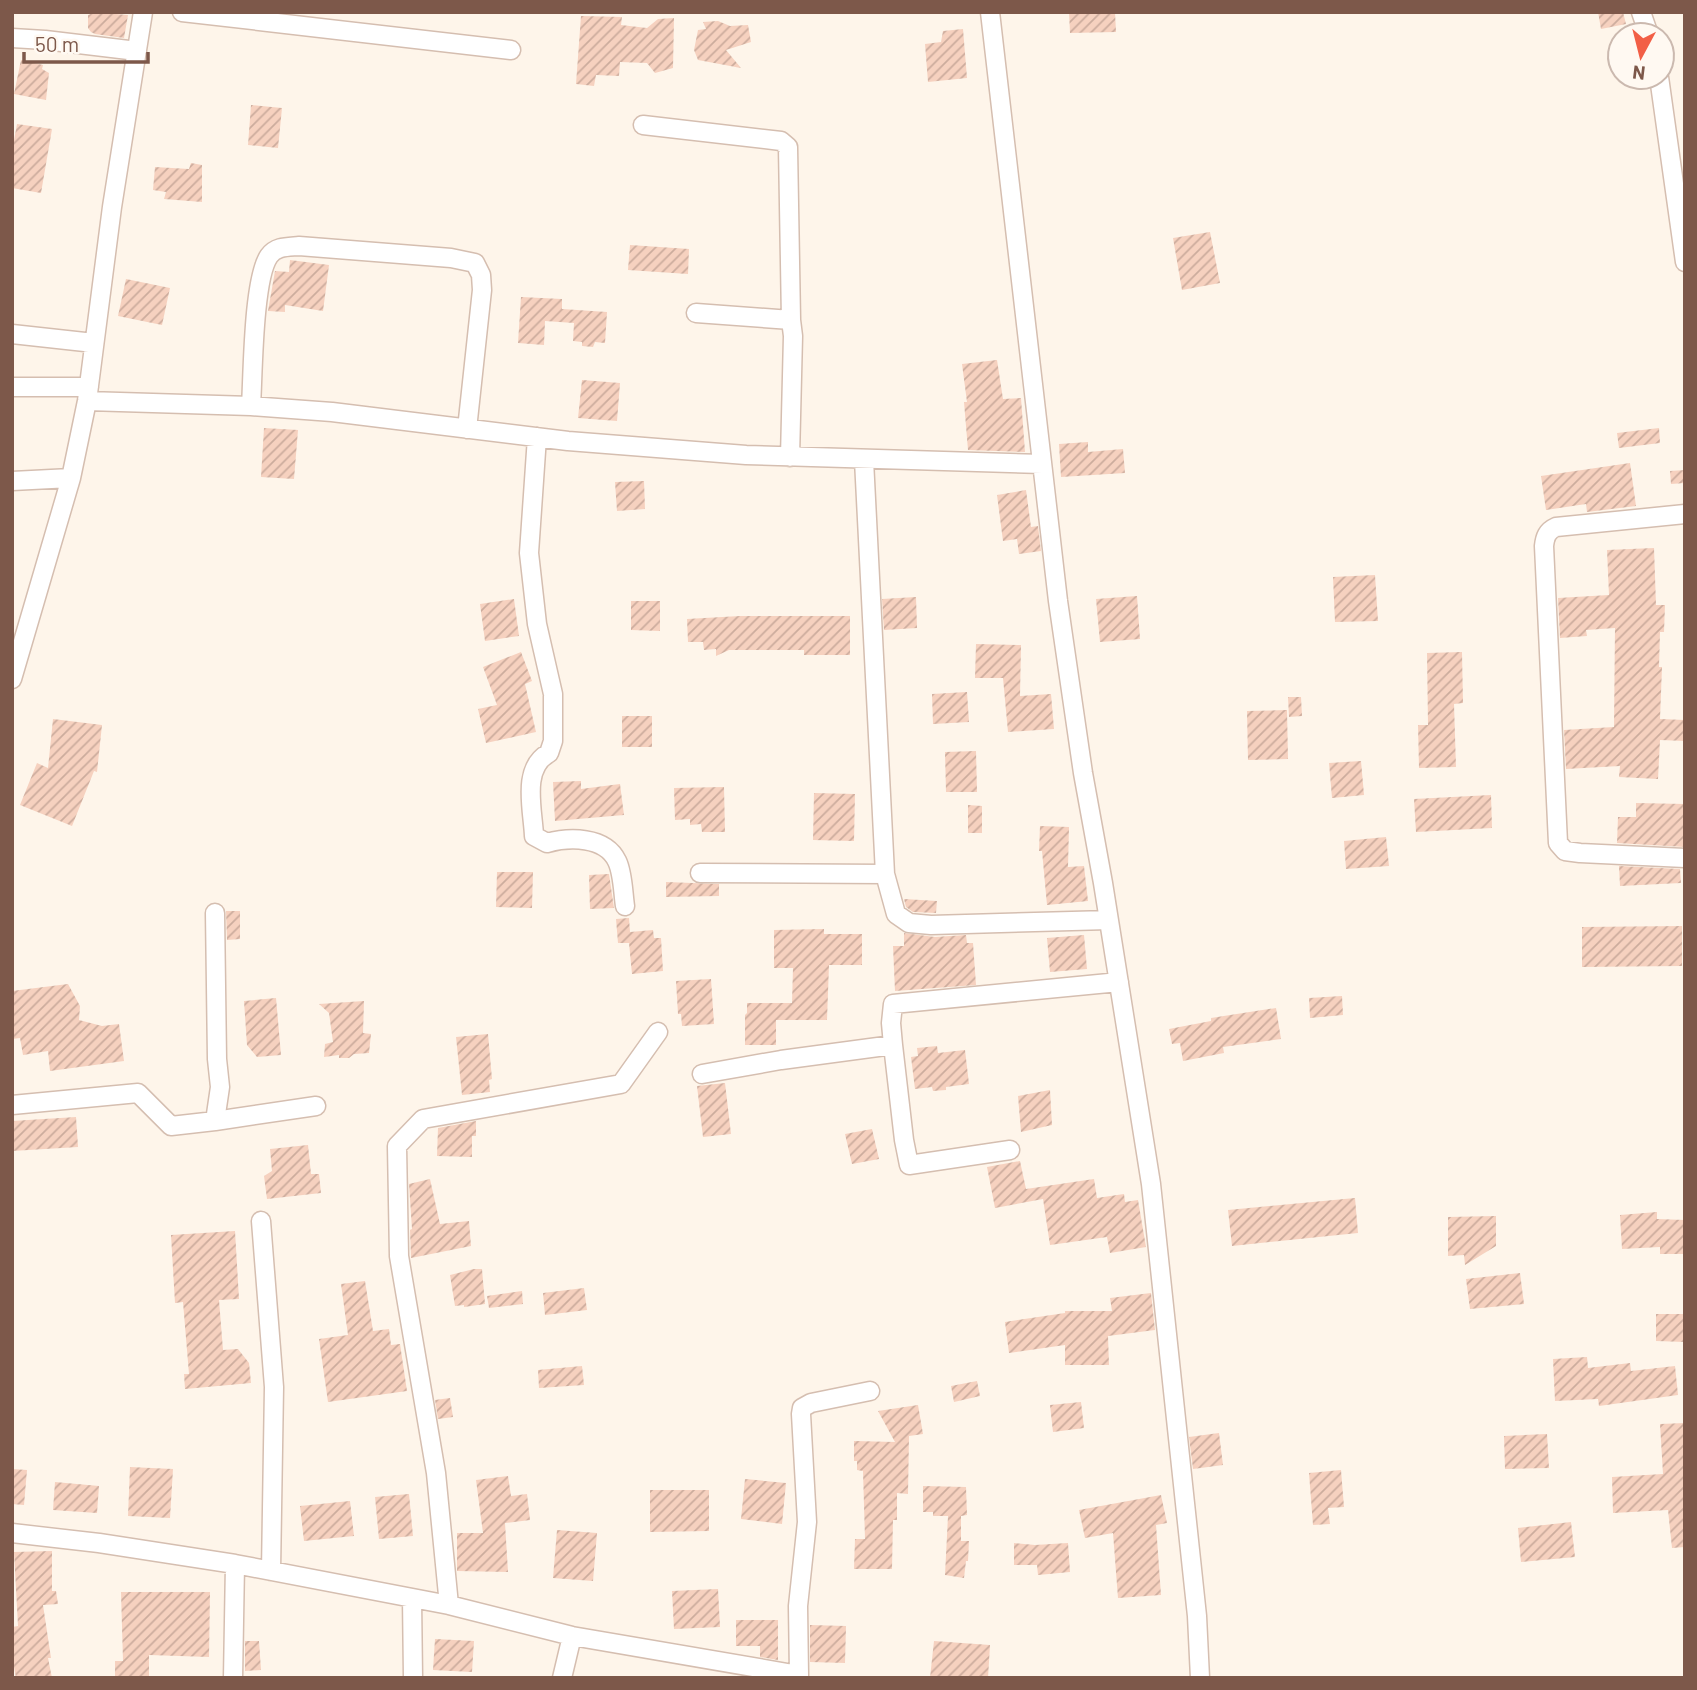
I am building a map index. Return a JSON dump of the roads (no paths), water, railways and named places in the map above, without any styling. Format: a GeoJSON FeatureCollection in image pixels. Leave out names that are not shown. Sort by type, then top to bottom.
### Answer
{"type":"FeatureCollection","features":[{"type":"Feature","properties":{"kind":"street"},"geometry":{"type":"LineString","coordinates":[[12,679],[71,478],[88,394],[112,206],[142,12]]}},
{"type":"Feature","properties":{"kind":"street"},"geometry":{"type":"LineString","coordinates":[[182,12],[511,50]]}},
{"type":"Feature","properties":{"kind":"street"},"geometry":{"type":"LineString","coordinates":[[990,12],[1058,601],[1079,746],[1151,1184],[1197,1616],[1200,1678]]}},
{"type":"Feature","properties":{"kind":"street"},"geometry":{"type":"LineString","coordinates":[[12,38],[137,51]]}},
{"type":"Feature","properties":{"kind":"street"},"geometry":{"type":"LineString","coordinates":[[1661,91],[1685,262]]}},
{"type":"Feature","properties":{"kind":"street"},"geometry":{"type":"LineString","coordinates":[[643,124],[781,141],[788,147],[793,336],[790,457]]}},
{"type":"Feature","properties":{"kind":"street"},"geometry":{"type":"LineString","coordinates":[[251,407],[257,311],[265,266],[277,248],[299,246],[451,258],[475,263],[481,275],[482,290],[467,429]]}},
{"type":"Feature","properties":{"kind":"street"},"geometry":{"type":"LineString","coordinates":[[696,313],[791,320]]}},
{"type":"Feature","properties":{"kind":"street"},"geometry":{"type":"LineString","coordinates":[[12,334],[94,343]]}},
{"type":"Feature","properties":{"kind":"street"},"geometry":{"type":"LineString","coordinates":[[12,387],[332,412],[537,437],[746,455],[1042,464]]}},
{"type":"Feature","properties":{"kind":"street"},"geometry":{"type":"LineString","coordinates":[[537,437],[529,553],[537,624],[553,694],[553,741],[549,753],[539,758],[531,775],[534,836],[547,844],[566,839],[589,841],[607,849],[618,862],[625,906]]}},
{"type":"Feature","properties":{"kind":"street"},"geometry":{"type":"LineString","coordinates":[[864,460],[885,874],[896,914],[909,923],[931,925],[1109,920]]}},
{"type":"Feature","properties":{"kind":"street"},"geometry":{"type":"LineString","coordinates":[[12,481],[71,478]]}},
{"type":"Feature","properties":{"kind":"street"},"geometry":{"type":"LineString","coordinates":[[1685,514],[1556,527],[1545,537],[1544,546],[1558,843],[1565,851],[1580,853],[1685,858]]}},
{"type":"Feature","properties":{"kind":"street"},"geometry":{"type":"LineString","coordinates":[[700,873],[885,874]]}},
{"type":"Feature","properties":{"kind":"street"},"geometry":{"type":"LineString","coordinates":[[215,913],[217,1059],[220,1087],[215,1121]]}},
{"type":"Feature","properties":{"kind":"street"},"geometry":{"type":"LineString","coordinates":[[1010,1150],[909,1165],[893,1045],[893,1004],[1119,982]]}},
{"type":"Feature","properties":{"kind":"street"},"geometry":{"type":"LineString","coordinates":[[449,1605],[436,1473],[400,1256],[397,1146],[423,1119],[621,1084],[658,1032]]}},
{"type":"Feature","properties":{"kind":"street"},"geometry":{"type":"LineString","coordinates":[[702,1074],[893,1045]]}},
{"type":"Feature","properties":{"kind":"street"},"geometry":{"type":"LineString","coordinates":[[12,1105],[138,1093],[171,1126],[316,1105]]}},
{"type":"Feature","properties":{"kind":"street"},"geometry":{"type":"LineString","coordinates":[[261,1221],[274,1387],[271,1570]]}},
{"type":"Feature","properties":{"kind":"street"},"geometry":{"type":"LineString","coordinates":[[12,1533],[99,1543],[271,1570],[449,1605],[572,1636],[799,1676],[798,1606],[807,1522],[800,1427],[802,1408],[811,1403],[870,1391]]}},
{"type":"Feature","properties":{"kind":"street"},"geometry":{"type":"LineString","coordinates":[[233,1678],[235,1564]]}},
{"type":"Feature","properties":{"kind":"street"},"geometry":{"type":"LineString","coordinates":[[412,1598],[413,1678]]}},
{"type":"Feature","properties":{"kind":"street"},"geometry":{"type":"LineString","coordinates":[[562,1678],[572,1636]]}}]}
